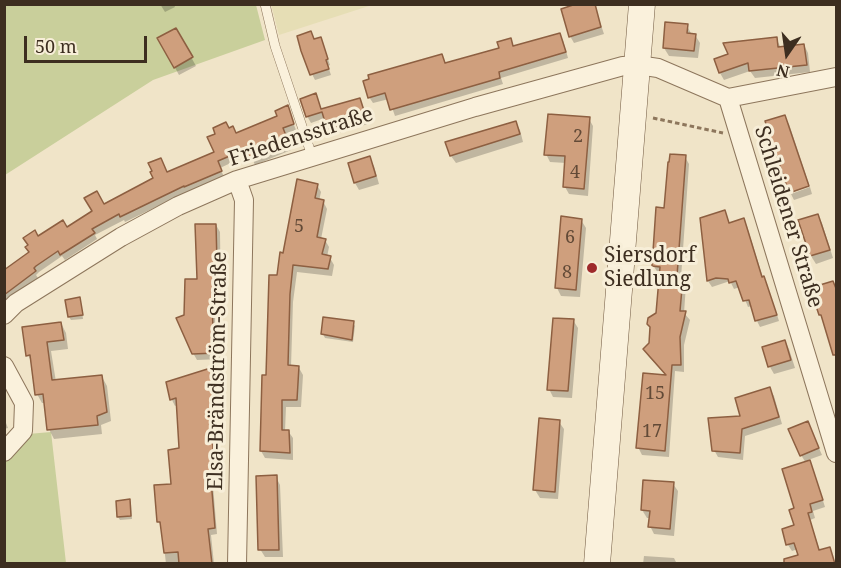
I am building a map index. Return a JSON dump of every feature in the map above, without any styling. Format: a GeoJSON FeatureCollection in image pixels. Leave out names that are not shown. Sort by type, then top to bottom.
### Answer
{"type":"FeatureCollection","features":[{"type":"Feature","properties":{"kind":"main road"},"geometry":{"type":"LineString","coordinates":[[597,564],[642,4]]}},
{"type":"Feature","properties":{"kind":"street","name":"Friedensstraße"},"geometry":{"type":"LineString","coordinates":[[4,315],[16,303],[121,237],[178,206],[237,180],[474,107],[622,66],[638,65]]}},
{"type":"Feature","properties":{"kind":"street"},"geometry":{"type":"LineString","coordinates":[[638,65],[658,68],[728,98],[837,77]]}},
{"type":"Feature","properties":{"kind":"street","name":"Schleidener Straße"},"geometry":{"type":"LineString","coordinates":[[728,98],[834,433],[837,453]]}},
{"type":"Feature","properties":{"kind":"street","name":"Elsa-Brändström-Straße"},"geometry":{"type":"LineString","coordinates":[[237,180],[244,200],[237,564]]}},
{"type":"Feature","properties":{"kind":"street"},"geometry":{"type":"LineString","coordinates":[[4,366],[24,404],[23,431],[4,452]]}},
{"type":"Feature","properties":{"kind":"lane"},"geometry":{"type":"LineString","coordinates":[[265,4],[275,46],[312,156]]}},
{"type":"Feature","properties":{"kind":"path"},"geometry":{"type":"LineString","coordinates":[[648,117],[725,134],[738,131]]}},
{"type":"Feature","properties":{"kind":"shaded area"},"geometry":{"type":"Polygon","coordinates":[[[271,4],[372,4],[372,5],[279,35],[271,4]]]}},
{"type":"Feature","properties":{"kind":"green space"},"geometry":{"type":"Polygon","coordinates":[[[5,5],[256,5],[265,40],[153,80],[5,175],[5,5]]]}},
{"type":"Feature","properties":{"kind":"green space"},"geometry":{"type":"Polygon","coordinates":[[[51,432],[66,563],[5,564],[5,456],[16,451],[25,443],[28,434],[51,432]]]}},
{"type":"Feature","properties":{"kind":"building"},"geometry":{"type":"Polygon","coordinates":[[[576,4],[595,4],[601,27],[569,37],[561,9],[576,4]]]}},
{"type":"Feature","properties":{"kind":"building"},"geometry":{"type":"Polygon","coordinates":[[[665,22],[688,24],[687,33],[696,34],[694,51],[663,48],[665,22]]]}},
{"type":"Feature","properties":{"kind":"building"},"geometry":{"type":"Polygon","coordinates":[[[176,28],[193,57],[174,68],[157,38],[176,28]]]}},
{"type":"Feature","properties":{"kind":"building"},"geometry":{"type":"Polygon","coordinates":[[[311,31],[314,39],[321,37],[329,69],[310,75],[297,36],[311,31]]]}},
{"type":"Feature","properties":{"kind":"building"},"geometry":{"type":"Polygon","coordinates":[[[560,33],[566,52],[499,72],[500,78],[390,110],[385,93],[368,98],[363,81],[369,79],[368,75],[442,54],[445,63],[499,48],[497,42],[511,38],[513,46],[560,33]]]}},
{"type":"Feature","properties":{"kind":"building"},"geometry":{"type":"Polygon","coordinates":[[[777,37],[778,47],[804,44],[807,65],[749,71],[748,63],[719,73],[714,59],[728,54],[723,43],[777,37]]]}},
{"type":"Feature","properties":{"kind":"building"},"geometry":{"type":"Polygon","coordinates":[[[316,93],[321,109],[360,98],[366,117],[327,129],[322,112],[306,117],[300,99],[316,93]]]}},
{"type":"Feature","properties":{"kind":"building"},"geometry":{"type":"Polygon","coordinates":[[[288,105],[294,124],[283,128],[289,143],[250,159],[246,149],[218,161],[222,171],[184,186],[120,217],[119,214],[92,229],[95,233],[60,255],[58,251],[36,266],[34,268],[36,271],[4,295],[4,270],[29,252],[25,247],[28,245],[23,238],[35,230],[38,236],[63,220],[67,227],[92,211],[84,198],[97,191],[104,204],[153,178],[148,163],[161,158],[167,172],[214,152],[207,137],[215,134],[213,128],[226,122],[229,128],[233,126],[236,133],[277,116],[275,111],[288,105]]]}},
{"type":"Feature","properties":{"kind":"building"},"geometry":{"type":"Polygon","coordinates":[[[548,114],[590,117],[584,189],[563,187],[565,156],[544,155],[548,114]]]}},
{"type":"Feature","properties":{"kind":"building"},"geometry":{"type":"Polygon","coordinates":[[[785,115],[809,186],[789,193],[765,121],[785,115]]]}},
{"type":"Feature","properties":{"kind":"building"},"geometry":{"type":"Polygon","coordinates":[[[516,121],[520,134],[450,156],[445,142],[516,121]]]}},
{"type":"Feature","properties":{"kind":"building"},"geometry":{"type":"Polygon","coordinates":[[[670,154],[686,155],[677,276],[683,277],[680,311],[686,311],[680,337],[681,365],[672,365],[665,451],[636,448],[643,373],[666,375],[643,349],[649,343],[648,318],[656,313],[660,267],[652,266],[656,207],[664,208],[670,154]]]}},
{"type":"Feature","properties":{"kind":"building"},"geometry":{"type":"Polygon","coordinates":[[[370,156],[376,176],[354,183],[348,163],[370,156]]]}},
{"type":"Feature","properties":{"kind":"building"},"geometry":{"type":"Polygon","coordinates":[[[297,179],[318,184],[315,198],[324,200],[317,237],[326,239],[322,254],[331,256],[328,269],[293,265],[288,365],[299,366],[297,400],[282,400],[282,430],[289,430],[290,453],[260,451],[262,375],[266,375],[269,275],[277,275],[297,179]]]}},
{"type":"Feature","properties":{"kind":"building"},"geometry":{"type":"Polygon","coordinates":[[[725,210],[729,223],[744,218],[762,277],[764,276],[777,315],[755,321],[749,300],[743,301],[736,281],[729,283],[728,279],[716,278],[707,281],[700,218],[725,210]]]}},
{"type":"Feature","properties":{"kind":"building"},"geometry":{"type":"Polygon","coordinates":[[[818,214],[830,250],[810,256],[798,220],[818,214]]]}},
{"type":"Feature","properties":{"kind":"building"},"geometry":{"type":"Polygon","coordinates":[[[561,216],[582,219],[576,290],[555,288],[561,216]]]}},
{"type":"Feature","properties":{"kind":"building"},"geometry":{"type":"Polygon","coordinates":[[[195,224],[216,224],[218,301],[212,301],[217,353],[192,354],[176,318],[184,315],[185,279],[197,279],[195,224]]]}},
{"type":"Feature","properties":{"kind":"building"},"geometry":{"type":"Polygon","coordinates":[[[833,281],[837,291],[837,355],[833,355],[810,288],[833,281]]]}},
{"type":"Feature","properties":{"kind":"building"},"geometry":{"type":"Polygon","coordinates":[[[80,297],[83,315],[68,317],[65,300],[80,297]]]}},
{"type":"Feature","properties":{"kind":"building"},"geometry":{"type":"Polygon","coordinates":[[[323,317],[354,321],[352,340],[321,334],[323,317]]]}},
{"type":"Feature","properties":{"kind":"building"},"geometry":{"type":"Polygon","coordinates":[[[553,318],[574,319],[568,391],[547,390],[553,318]]]}},
{"type":"Feature","properties":{"kind":"building"},"geometry":{"type":"Polygon","coordinates":[[[61,322],[64,340],[47,342],[52,380],[102,375],[107,412],[97,416],[98,425],[47,430],[43,394],[35,395],[30,355],[26,356],[22,327],[61,322]]]}},
{"type":"Feature","properties":{"kind":"building"},"geometry":{"type":"Polygon","coordinates":[[[785,340],[791,360],[768,367],[762,347],[785,340]]]}},
{"type":"Feature","properties":{"kind":"building"},"geometry":{"type":"Polygon","coordinates":[[[217,366],[218,405],[211,406],[214,467],[210,467],[215,528],[208,529],[212,564],[179,564],[178,552],[164,553],[160,522],[157,522],[154,485],[171,484],[168,450],[179,448],[176,398],[170,400],[166,382],[217,366]]]}},
{"type":"Feature","properties":{"kind":"building"},"geometry":{"type":"Polygon","coordinates":[[[770,387],[779,417],[742,429],[740,453],[712,451],[708,418],[740,416],[735,398],[770,387]]]}},
{"type":"Feature","properties":{"kind":"building"},"geometry":{"type":"Polygon","coordinates":[[[539,418],[560,420],[555,492],[533,490],[539,418]]]}},
{"type":"Feature","properties":{"kind":"building"},"geometry":{"type":"Polygon","coordinates":[[[808,421],[819,448],[800,456],[788,429],[808,421]]]}},
{"type":"Feature","properties":{"kind":"building"},"geometry":{"type":"Polygon","coordinates":[[[810,460],[823,500],[810,504],[812,512],[808,513],[819,550],[830,547],[835,564],[784,564],[784,559],[798,555],[794,543],[786,545],[782,529],[794,525],[789,510],[794,508],[782,469],[810,460]]]}},
{"type":"Feature","properties":{"kind":"building"},"geometry":{"type":"Polygon","coordinates":[[[277,475],[279,550],[258,550],[256,476],[277,475]]]}},
{"type":"Feature","properties":{"kind":"building"},"geometry":{"type":"Polygon","coordinates":[[[643,480],[674,482],[670,529],[648,527],[650,511],[641,510],[643,480]]]}},
{"type":"Feature","properties":{"kind":"building"},"geometry":{"type":"Polygon","coordinates":[[[130,499],[131,516],[117,517],[116,501],[130,499]]]}},
{"type":"Feature","properties":{"kind":"place","name":"Siersdorf Siedlung"},"geometry":{"type":"Point","coordinates":[592,268]}}]}
